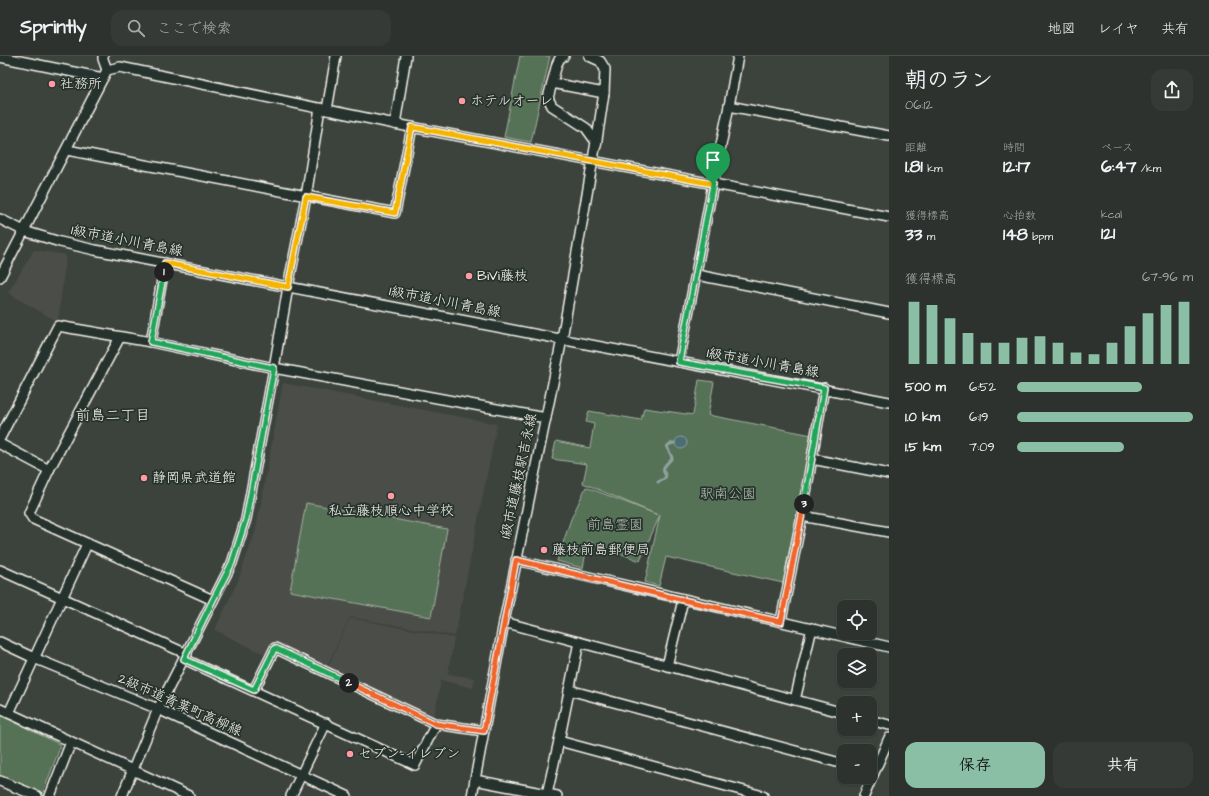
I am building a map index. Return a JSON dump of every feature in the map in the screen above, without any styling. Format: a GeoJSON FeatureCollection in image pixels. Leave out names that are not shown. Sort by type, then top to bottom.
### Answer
{"type":"FeatureCollection","features":[{"type":"Feature","properties":{"kind":"street"},"geometry":{"type":"LineString","coordinates":[[0,277],[105,74],[103,56]]}},
{"type":"Feature","properties":{"kind":"street"},"geometry":{"type":"LineString","coordinates":[[122,796],[158,709],[232,563],[246,519],[288,287],[336,56]]}},
{"type":"Feature","properties":{"kind":"street"},"geometry":{"type":"LineString","coordinates":[[395,124],[406,56]]}},
{"type":"Feature","properties":{"kind":"street"},"geometry":{"type":"LineString","coordinates":[[564,56],[560,58],[557,64],[548,98],[552,106],[586,128],[596,145]]}},
{"type":"Feature","properties":{"kind":"street","name":"1級市道藤枝駅吉永線"},"geometry":{"type":"LineString","coordinates":[[472,796],[516,560],[562,339],[594,161],[604,93],[605,69],[600,61],[589,56]]}},
{"type":"Feature","properties":{"kind":"street"},"geometry":{"type":"LineString","coordinates":[[679,362],[697,275],[713,184],[730,106],[738,56]]}},
{"type":"Feature","properties":{"kind":"street"},"geometry":{"type":"LineString","coordinates":[[0,57],[105,74],[120,67],[395,124],[889,218]]}},
{"type":"Feature","properties":{"kind":"street"},"geometry":{"type":"LineString","coordinates":[[552,83],[604,93]]}},
{"type":"Feature","properties":{"kind":"street"},"geometry":{"type":"LineString","coordinates":[[730,106],[889,136]]}},
{"type":"Feature","properties":{"kind":"street"},"geometry":{"type":"LineString","coordinates":[[67,150],[395,213],[412,127]]}},
{"type":"Feature","properties":{"kind":"street","name":"1級市道小川青島線"},"geometry":{"type":"LineString","coordinates":[[0,219],[24,231],[60,242],[679,362],[824,388],[889,402]]}},
{"type":"Feature","properties":{"kind":"street"},"geometry":{"type":"LineString","coordinates":[[151,342],[165,263]]}},
{"type":"Feature","properties":{"kind":"street"},"geometry":{"type":"LineString","coordinates":[[697,275],[889,313]]}},
{"type":"Feature","properties":{"kind":"street"},"geometry":{"type":"LineString","coordinates":[[0,438],[58,326],[151,342],[274,368],[546,418]]}},
{"type":"Feature","properties":{"kind":"street"},"geometry":{"type":"LineString","coordinates":[[120,337],[49,470],[29,513],[34,519],[213,600]]}},
{"type":"Feature","properties":{"kind":"street"},"geometry":{"type":"LineString","coordinates":[[781,622],[802,516],[824,388]]}},
{"type":"Feature","properties":{"kind":"street"},"geometry":{"type":"LineString","coordinates":[[0,444],[49,470]]}},
{"type":"Feature","properties":{"kind":"street"},"geometry":{"type":"LineString","coordinates":[[812,459],[889,474]]}},
{"type":"Feature","properties":{"kind":"street"},"geometry":{"type":"LineString","coordinates":[[802,516],[889,532]]}},
{"type":"Feature","properties":{"kind":"street"},"geometry":{"type":"LineString","coordinates":[[9,713],[88,544]]}},
{"type":"Feature","properties":{"kind":"street"},"geometry":{"type":"LineString","coordinates":[[516,560],[889,647]]}},
{"type":"Feature","properties":{"kind":"street"},"geometry":{"type":"LineString","coordinates":[[0,570],[415,765],[436,724]]}},
{"type":"Feature","properties":{"kind":"street"},"geometry":{"type":"LineString","coordinates":[[668,666],[683,600]]}},
{"type":"Feature","properties":{"kind":"street"},"geometry":{"type":"LineString","coordinates":[[504,622],[837,711]]}},
{"type":"Feature","properties":{"kind":"street"},"geometry":{"type":"LineString","coordinates":[[795,700],[812,628]]}},
{"type":"Feature","properties":{"kind":"street","name":"2級市道青葉町高柳線"},"geometry":{"type":"LineString","coordinates":[[0,642],[34,658],[158,709],[347,796]]}},
{"type":"Feature","properties":{"kind":"street"},"geometry":{"type":"LineString","coordinates":[[547,794],[579,642]]}},
{"type":"Feature","properties":{"kind":"street"},"geometry":{"type":"LineString","coordinates":[[254,690],[275,648],[436,724],[484,731]]}},
{"type":"Feature","properties":{"kind":"street"},"geometry":{"type":"LineString","coordinates":[[569,690],[837,762]]}},
{"type":"Feature","properties":{"kind":"street"},"geometry":{"type":"LineString","coordinates":[[0,709],[189,796]]}},
{"type":"Feature","properties":{"kind":"street"},"geometry":{"type":"LineString","coordinates":[[877,722],[889,725]]}},
{"type":"Feature","properties":{"kind":"street"},"geometry":{"type":"LineString","coordinates":[[291,796],[326,724]]}},
{"type":"Feature","properties":{"kind":"street"},"geometry":{"type":"LineString","coordinates":[[877,761],[889,738]]}},
{"type":"Feature","properties":{"kind":"street"},"geometry":{"type":"LineString","coordinates":[[559,741],[763,796]]}},
{"type":"Feature","properties":{"kind":"street"},"geometry":{"type":"LineString","coordinates":[[50,796],[71,742]]}},
{"type":"Feature","properties":{"kind":"street"},"geometry":{"type":"LineString","coordinates":[[475,780],[557,796]]}},
{"type":"Feature","properties":{"kind":"street"},"geometry":{"type":"LineString","coordinates":[[0,781],[37,796]]}},
{"type":"Feature","properties":{"kind":"street"},"geometry":{"type":"LineString","coordinates":[[864,796],[868,784]]}},
{"type":"Feature","properties":{"kind":"shaded area"},"geometry":{"type":"Polygon","coordinates":[[[34,250],[66,255],[58,322],[8,293],[34,250]]]}},
{"type":"Feature","properties":{"kind":"shaded area"},"geometry":{"type":"Polygon","coordinates":[[[283,383],[497,424],[455,636],[350,617],[327,666],[273,645],[264,654],[215,630],[238,581],[256,530],[283,383]]]}},
{"type":"Feature","properties":{"kind":"shaded area"},"geometry":{"type":"Polygon","coordinates":[[[350,618],[454,638],[448,674],[475,678],[473,688],[441,680],[434,718],[328,667],[350,618]]]}},
{"type":"Feature","properties":{"kind":"green space"},"geometry":{"type":"Polygon","coordinates":[[[520,56],[550,56],[531,142],[504,137],[520,56]]]}},
{"type":"Feature","properties":{"kind":"green space","name":"駅南公園"},"geometry":{"type":"Polygon","coordinates":[[[699,380],[714,382],[708,415],[812,435],[783,583],[666,557],[659,586],[645,582],[660,515],[640,561],[588,541],[583,568],[557,561],[571,519],[586,487],[658,515],[583,483],[587,464],[552,459],[556,441],[590,448],[594,424],[586,422],[589,411],[641,420],[644,408],[693,415],[699,380]]]}},
{"type":"Feature","properties":{"kind":"green space"},"geometry":{"type":"Polygon","coordinates":[[[306,503],[447,529],[431,617],[290,591],[306,503]]]}},
{"type":"Feature","properties":{"kind":"green space"},"geometry":{"type":"Polygon","coordinates":[[[0,715],[61,745],[42,795],[0,778],[0,715]]]}},
{"type":"Feature","properties":{"kind":"water"},"geometry":{"type":"Polygon","coordinates":[[[683,437],[686,438],[686,448],[679,449],[676,448],[675,441],[676,438],[683,437]]]}},
{"type":"Feature","properties":{"kind":"waterway"},"geometry":{"type":"LineString","coordinates":[[658,482],[666,476],[664,473],[664,468],[672,458],[667,447],[668,445],[674,443]]}},
{"type":"Feature","properties":{"kind":"place","name":"社務所"},"geometry":{"type":"Point","coordinates":[52,84]}},
{"type":"Feature","properties":{"kind":"place","name":"ホテルオーレ"},"geometry":{"type":"Point","coordinates":[462,101]}},
{"type":"Feature","properties":{"kind":"place","name":"BiVi藤枝"},"geometry":{"type":"Point","coordinates":[469,276]}},
{"type":"Feature","properties":{"kind":"place","name":"静岡県武道館"},"geometry":{"type":"Point","coordinates":[144,478]}},
{"type":"Feature","properties":{"kind":"place","name":"私立藤枝順心中学校"},"geometry":{"type":"Point","coordinates":[391,496]}},
{"type":"Feature","properties":{"kind":"place","name":"藤枝前島郵便局"},"geometry":{"type":"Point","coordinates":[544,550]}},
{"type":"Feature","properties":{"kind":"place","name":"セブン-イレブン"},"geometry":{"type":"Point","coordinates":[350,754]}},
{"type":"Feature","properties":{"kind":"district","name":"前島二丁目"},"geometry":{"type":"Point","coordinates":[113,415]}},
{"type":"Feature","properties":{"kind":"route"},"geometry":{"type":"LineString","coordinates":[[412,127],[713,184],[697,275],[679,362],[824,388],[802,516],[781,622],[516,560],[484,731],[436,724],[275,648],[254,690],[184,659],[224,580],[240,542],[246,519],[274,368],[151,342],[165,263],[288,287],[306,197],[395,213],[412,127]]}},
{"type":"Feature","properties":{"kind":"park label","name":"前島霊園"},"geometry":{"type":"Point","coordinates":[615,525]}}]}
